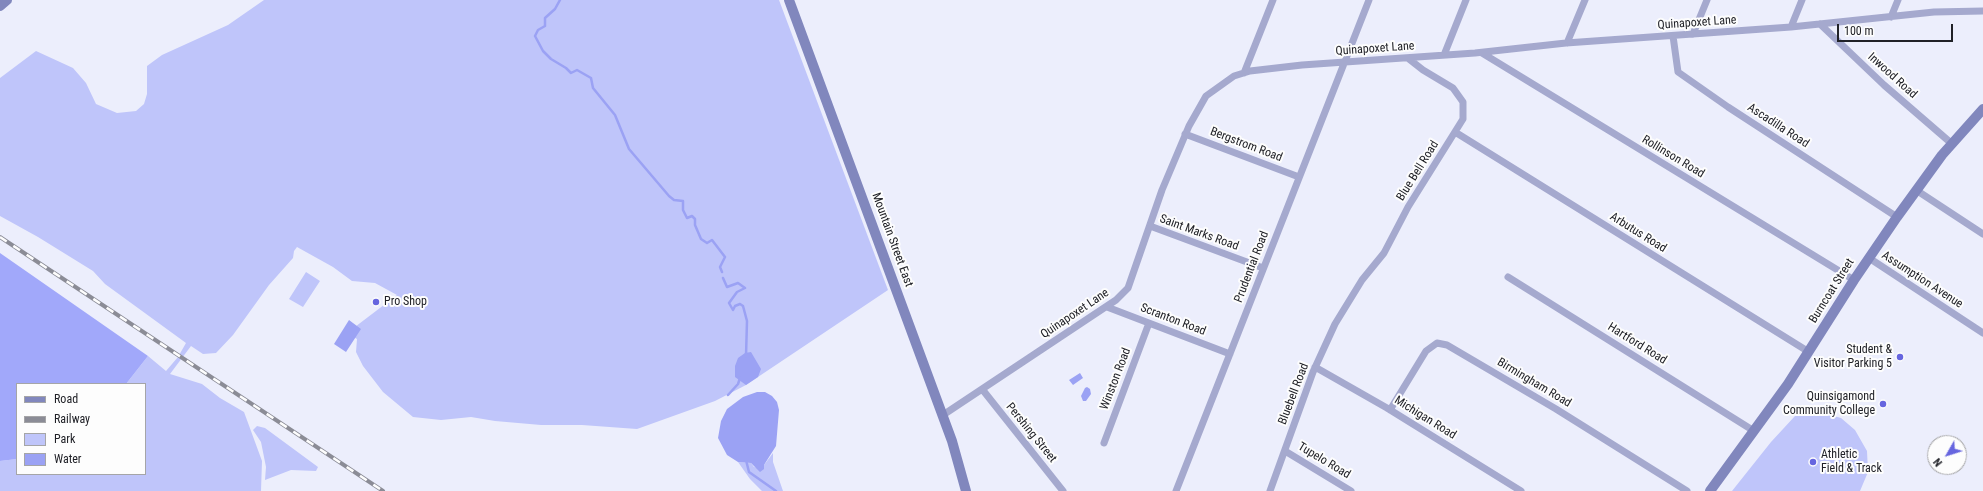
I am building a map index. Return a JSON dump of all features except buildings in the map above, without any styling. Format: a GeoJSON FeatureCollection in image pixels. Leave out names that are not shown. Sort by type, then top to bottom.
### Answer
{"type":"FeatureCollection","features":[{"type":"Feature","properties":{"kind":"main road"},"geometry":{"type":"LineString","coordinates":[[0,6],[7,0]]}},
{"type":"Feature","properties":{"kind":"main road","name":"Mountain Street East"},"geometry":{"type":"LineString","coordinates":[[789,0],[943,415],[966,491]]}},
{"type":"Feature","properties":{"kind":"main road","name":"Burncoat Street"},"geometry":{"type":"LineString","coordinates":[[1710,491],[1782,393],[1854,280],[1916,190],[1951,143],[1983,110]]}},
{"type":"Feature","properties":{"kind":"street"},"geometry":{"type":"LineString","coordinates":[[1244,73],[1273,0]]}},
{"type":"Feature","properties":{"kind":"street","name":"Prudential Road"},"geometry":{"type":"LineString","coordinates":[[1176,491],[1182,479],[1343,62],[1369,0]]}},
{"type":"Feature","properties":{"kind":"street"},"geometry":{"type":"LineString","coordinates":[[1444,55],[1466,0]]}},
{"type":"Feature","properties":{"kind":"street"},"geometry":{"type":"LineString","coordinates":[[1567,43],[1584,0]]}},
{"type":"Feature","properties":{"kind":"street"},"geometry":{"type":"LineString","coordinates":[[1693,34],[1707,0]]}},
{"type":"Feature","properties":{"kind":"street"},"geometry":{"type":"LineString","coordinates":[[1791,27],[1802,0]]}},
{"type":"Feature","properties":{"kind":"street"},"geometry":{"type":"LineString","coordinates":[[1891,17],[1898,0]]}},
{"type":"Feature","properties":{"kind":"street","name":"Quinapoxet Lane"},"geometry":{"type":"LineString","coordinates":[[943,415],[1116,300],[1128,288],[1162,190],[1196,111],[1206,96],[1234,76],[1244,73],[1343,62],[1409,59],[1482,53],[1567,43],[1791,27],[1934,12],[1983,11]]}},
{"type":"Feature","properties":{"kind":"street","name":"Inwood Road"},"geometry":{"type":"LineString","coordinates":[[1820,24],[1884,85],[1951,143]]}},
{"type":"Feature","properties":{"kind":"street","name":"Ascadilla Road"},"geometry":{"type":"LineString","coordinates":[[1673,36],[1678,72],[1728,107],[1897,217]]}},
{"type":"Feature","properties":{"kind":"street","name":"Rollinson Road"},"geometry":{"type":"LineString","coordinates":[[1482,53],[1810,251],[1854,280]]}},
{"type":"Feature","properties":{"kind":"street","name":"Blue Bell Road"},"geometry":{"type":"LineString","coordinates":[[1345,308],[1362,280],[1384,253],[1408,207],[1462,119],[1463,102],[1453,88],[1423,70],[1409,59]]}},
{"type":"Feature","properties":{"kind":"street","name":"Arbutus Road"},"geometry":{"type":"LineString","coordinates":[[1455,132],[1809,352]]}},
{"type":"Feature","properties":{"kind":"street","name":"Bergstrom Road"},"geometry":{"type":"LineString","coordinates":[[1185,134],[1299,177]]}},
{"type":"Feature","properties":{"kind":"street"},"geometry":{"type":"LineString","coordinates":[[1916,190],[1983,234]]}},
{"type":"Feature","properties":{"kind":"street","name":"Saint Marks Road"},"geometry":{"type":"LineString","coordinates":[[1150,226],[1263,268]]}},
{"type":"Feature","properties":{"kind":"street","name":"Assumption Avenue"},"geometry":{"type":"LineString","coordinates":[[1869,258],[1983,333]]}},
{"type":"Feature","properties":{"kind":"street","name":"Hartford Road"},"geometry":{"type":"LineString","coordinates":[[1508,277],[1754,431]]}},
{"type":"Feature","properties":{"kind":"street","name":"Scranton Road"},"geometry":{"type":"LineString","coordinates":[[1107,306],[1230,354]]}},
{"type":"Feature","properties":{"kind":"street","name":"Bluebell Road"},"geometry":{"type":"LineString","coordinates":[[1270,491],[1316,367],[1335,324],[1345,308]]}},
{"type":"Feature","properties":{"kind":"street","name":"Winston Road"},"geometry":{"type":"LineString","coordinates":[[1104,443],[1149,323]]}},
{"type":"Feature","properties":{"kind":"street","name":"Birmingham Road"},"geometry":{"type":"LineString","coordinates":[[1390,410],[1426,351],[1437,343],[1447,344],[1556,409],[1687,491]]}},
{"type":"Feature","properties":{"kind":"street","name":"Michigan Road"},"geometry":{"type":"LineString","coordinates":[[1316,367],[1390,410],[1521,491]]}},
{"type":"Feature","properties":{"kind":"street","name":"Pershing Street"},"geometry":{"type":"LineString","coordinates":[[982,389],[1063,491]]}},
{"type":"Feature","properties":{"kind":"street","name":"Tupelo Road"},"geometry":{"type":"LineString","coordinates":[[1285,451],[1351,491]]}},
{"type":"Feature","properties":{"kind":"green space"},"geometry":{"type":"Polygon","coordinates":[[[264,0],[779,0],[888,290],[746,385],[715,401],[637,429],[582,425],[541,425],[495,421],[471,417],[441,420],[413,417],[383,392],[363,366],[356,352],[357,339],[347,333],[397,295],[375,283],[352,281],[333,267],[297,247],[294,251],[293,258],[269,285],[233,335],[216,353],[203,354],[191,346],[170,374],[202,384],[220,398],[244,412],[262,461],[261,491],[0,491],[0,461],[16,459],[16,475],[146,475],[146,383],[127,383],[148,356],[166,371],[178,357],[186,343],[105,284],[93,271],[38,237],[0,216],[0,78],[36,51],[73,68],[86,83],[96,104],[117,113],[136,111],[144,104],[147,94],[147,66],[162,55],[228,25],[264,0]]]}},
{"type":"Feature","properties":{"kind":"green space"},"geometry":{"type":"Polygon","coordinates":[[[306,272],[320,281],[303,307],[289,299],[306,272]]]}},
{"type":"Feature","properties":{"kind":"green space"},"geometry":{"type":"Polygon","coordinates":[[[1806,413],[1823,413],[1841,418],[1855,430],[1867,451],[1868,472],[1860,491],[1732,491],[1771,442],[1795,416],[1806,413]]]}},
{"type":"Feature","properties":{"kind":"green space"},"geometry":{"type":"Polygon","coordinates":[[[257,426],[265,428],[318,467],[316,471],[291,470],[265,480],[266,467],[261,442],[253,430],[257,426]]]}},
{"type":"Feature","properties":{"kind":"green space"},"geometry":{"type":"Polygon","coordinates":[[[773,453],[773,462],[783,491],[762,491],[750,479],[738,462],[751,463],[754,467],[764,469],[764,465],[773,453]]]}},
{"type":"Feature","properties":{"kind":"shaded area"},"geometry":{"type":"Polygon","coordinates":[[[0,253],[148,356],[127,383],[16,383],[16,459],[0,461],[0,253]]]}},
{"type":"Feature","properties":{"kind":"water"},"geometry":{"type":"Polygon","coordinates":[[[349,320],[361,329],[346,352],[334,344],[349,320]]]}},
{"type":"Feature","properties":{"kind":"water"},"geometry":{"type":"Polygon","coordinates":[[[751,352],[761,369],[758,377],[746,385],[735,377],[735,366],[738,358],[745,353],[751,352]]]}},
{"type":"Feature","properties":{"kind":"water"},"geometry":{"type":"Polygon","coordinates":[[[1080,373],[1083,378],[1073,385],[1069,380],[1080,373]]]}},
{"type":"Feature","properties":{"kind":"water"},"geometry":{"type":"Polygon","coordinates":[[[1087,387],[1090,389],[1091,394],[1086,401],[1083,401],[1081,396],[1087,387]]]}},
{"type":"Feature","properties":{"kind":"water"},"geometry":{"type":"Polygon","coordinates":[[[757,392],[765,392],[772,396],[777,402],[779,410],[776,446],[764,465],[764,469],[760,472],[751,463],[738,462],[727,455],[718,438],[721,421],[727,409],[743,397],[757,392]]]}},
{"type":"Feature","properties":{"kind":"waterway"},"geometry":{"type":"LineString","coordinates":[[560,0],[555,9],[545,18],[545,26],[538,30],[535,36],[543,51],[551,59],[566,68],[571,73],[577,70],[591,78],[593,88],[615,115],[629,149],[669,196],[674,200],[683,201],[683,210],[687,218],[692,216],[695,219],[695,225],[701,239],[707,243],[712,240],[725,257],[720,267],[722,272]]}},
{"type":"Feature","properties":{"kind":"waterway"},"geometry":{"type":"LineString","coordinates":[[723,278],[727,287],[738,283],[745,288],[737,292],[729,303],[733,310],[735,306],[740,304],[743,306],[747,321],[746,356]]}},
{"type":"Feature","properties":{"kind":"waterway"},"geometry":{"type":"LineString","coordinates":[[728,395],[738,384],[740,378]]}},
{"type":"Feature","properties":{"kind":"waterway"},"geometry":{"type":"LineString","coordinates":[[746,460],[749,472],[776,491]]}},
{"type":"Feature","properties":{"kind":"railway"},"geometry":{"type":"LineString","coordinates":[[0,237],[383,491]]}},
{"type":"Feature","properties":{"kind":"place","name":"Pro Shop"},"geometry":{"type":"Point","coordinates":[376,302]}},
{"type":"Feature","properties":{"kind":"place","name":"Student & Visitor Parking 5"},"geometry":{"type":"Point","coordinates":[1900,357]}},
{"type":"Feature","properties":{"kind":"place","name":"Quinsigamond Community College"},"geometry":{"type":"Point","coordinates":[1883,404]}},
{"type":"Feature","properties":{"kind":"place","name":"Athletic Field & Track"},"geometry":{"type":"Point","coordinates":[1813,462]}}]}
